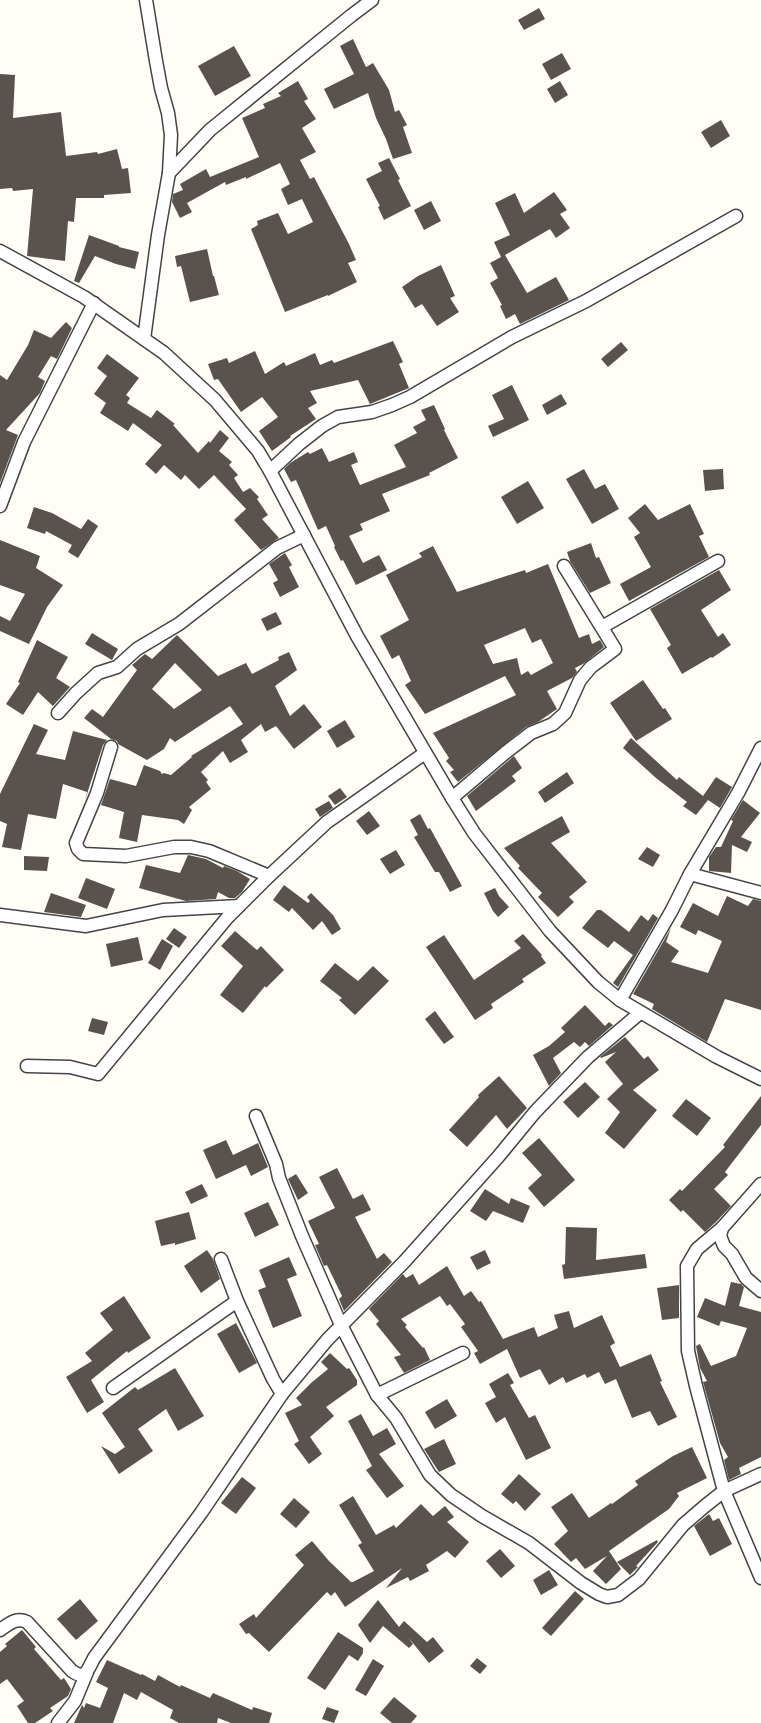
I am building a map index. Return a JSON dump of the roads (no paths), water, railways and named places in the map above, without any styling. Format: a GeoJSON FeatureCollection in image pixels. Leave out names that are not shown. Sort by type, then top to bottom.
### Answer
{"type":"FeatureCollection","features":[{"type":"Feature","properties":{"kind":"street"},"geometry":{"type":"LineString","coordinates":[[144,339],[158,235],[169,173],[171,135],[146,0]]}},
{"type":"Feature","properties":{"kind":"street"},"geometry":{"type":"LineString","coordinates":[[169,173],[210,130],[372,0]]}},
{"type":"Feature","properties":{"kind":"street"},"geometry":{"type":"LineString","coordinates":[[270,471],[299,444],[322,426],[338,417],[372,412],[392,406],[410,397],[512,337],[586,301],[736,216]]}},
{"type":"Feature","properties":{"kind":"street"},"geometry":{"type":"LineString","coordinates":[[0,251],[84,297],[164,353],[215,400],[258,451],[270,471],[357,636],[474,833],[550,931],[598,982],[620,1000],[717,1057],[761,1079]]}},
{"type":"Feature","properties":{"kind":"street"},"geometry":{"type":"LineString","coordinates":[[0,506],[24,442],[94,304]]}},
{"type":"Feature","properties":{"kind":"street"},"geometry":{"type":"LineString","coordinates":[[58,713],[98,673],[117,668],[137,649],[180,624],[277,548],[304,535]]}},
{"type":"Feature","properties":{"kind":"street"},"geometry":{"type":"LineString","coordinates":[[602,627],[718,561]]}},
{"type":"Feature","properties":{"kind":"street"},"geometry":{"type":"LineString","coordinates":[[452,798],[531,733],[553,724],[565,713],[580,680],[591,667],[615,649],[564,566]]}},
{"type":"Feature","properties":{"kind":"street"},"geometry":{"type":"LineString","coordinates":[[111,746],[97,793],[76,843],[78,849],[83,854],[126,856],[174,847],[191,848],[209,851],[269,876]]}},
{"type":"Feature","properties":{"kind":"street"},"geometry":{"type":"LineString","coordinates":[[620,1000],[672,910],[690,874],[738,793],[761,748]]}},
{"type":"Feature","properties":{"kind":"street"},"geometry":{"type":"LineString","coordinates":[[27,1066],[70,1067],[98,1074],[174,981],[239,906],[269,876],[327,822],[425,753]]}},
{"type":"Feature","properties":{"kind":"street"},"geometry":{"type":"LineString","coordinates":[[690,874],[761,893]]}},
{"type":"Feature","properties":{"kind":"street"},"geometry":{"type":"LineString","coordinates":[[0,915],[86,926],[163,910],[239,906]]}},
{"type":"Feature","properties":{"kind":"street"},"geometry":{"type":"LineString","coordinates":[[58,1723],[75,1701],[94,1658],[201,1513],[282,1394],[341,1326],[404,1262],[541,1106],[588,1057],[640,1013]]}},
{"type":"Feature","properties":{"kind":"street"},"geometry":{"type":"LineString","coordinates":[[256,1116],[302,1236],[341,1326],[377,1395],[396,1418],[430,1475],[451,1495],[482,1516],[529,1543],[581,1583],[599,1594],[607,1596],[618,1595],[639,1579],[683,1525],[724,1491],[761,1474]]}},
{"type":"Feature","properties":{"kind":"street"},"geometry":{"type":"LineString","coordinates":[[761,1184],[722,1228],[697,1249],[687,1266],[688,1351],[696,1386],[724,1491],[761,1578]]}},
{"type":"Feature","properties":{"kind":"street"},"geometry":{"type":"LineString","coordinates":[[722,1228],[720,1236],[724,1246],[732,1254],[746,1278],[761,1291]]}},
{"type":"Feature","properties":{"kind":"street"},"geometry":{"type":"LineString","coordinates":[[221,1260],[237,1302],[282,1394]]}},
{"type":"Feature","properties":{"kind":"street"},"geometry":{"type":"LineString","coordinates":[[113,1388],[237,1302]]}},
{"type":"Feature","properties":{"kind":"street"},"geometry":{"type":"LineString","coordinates":[[377,1395],[463,1353]]}},
{"type":"Feature","properties":{"kind":"street"},"geometry":{"type":"LineString","coordinates":[[0,1630],[15,1620],[27,1622],[72,1671],[78,1675],[83,1675],[87,1672]]}}]}
